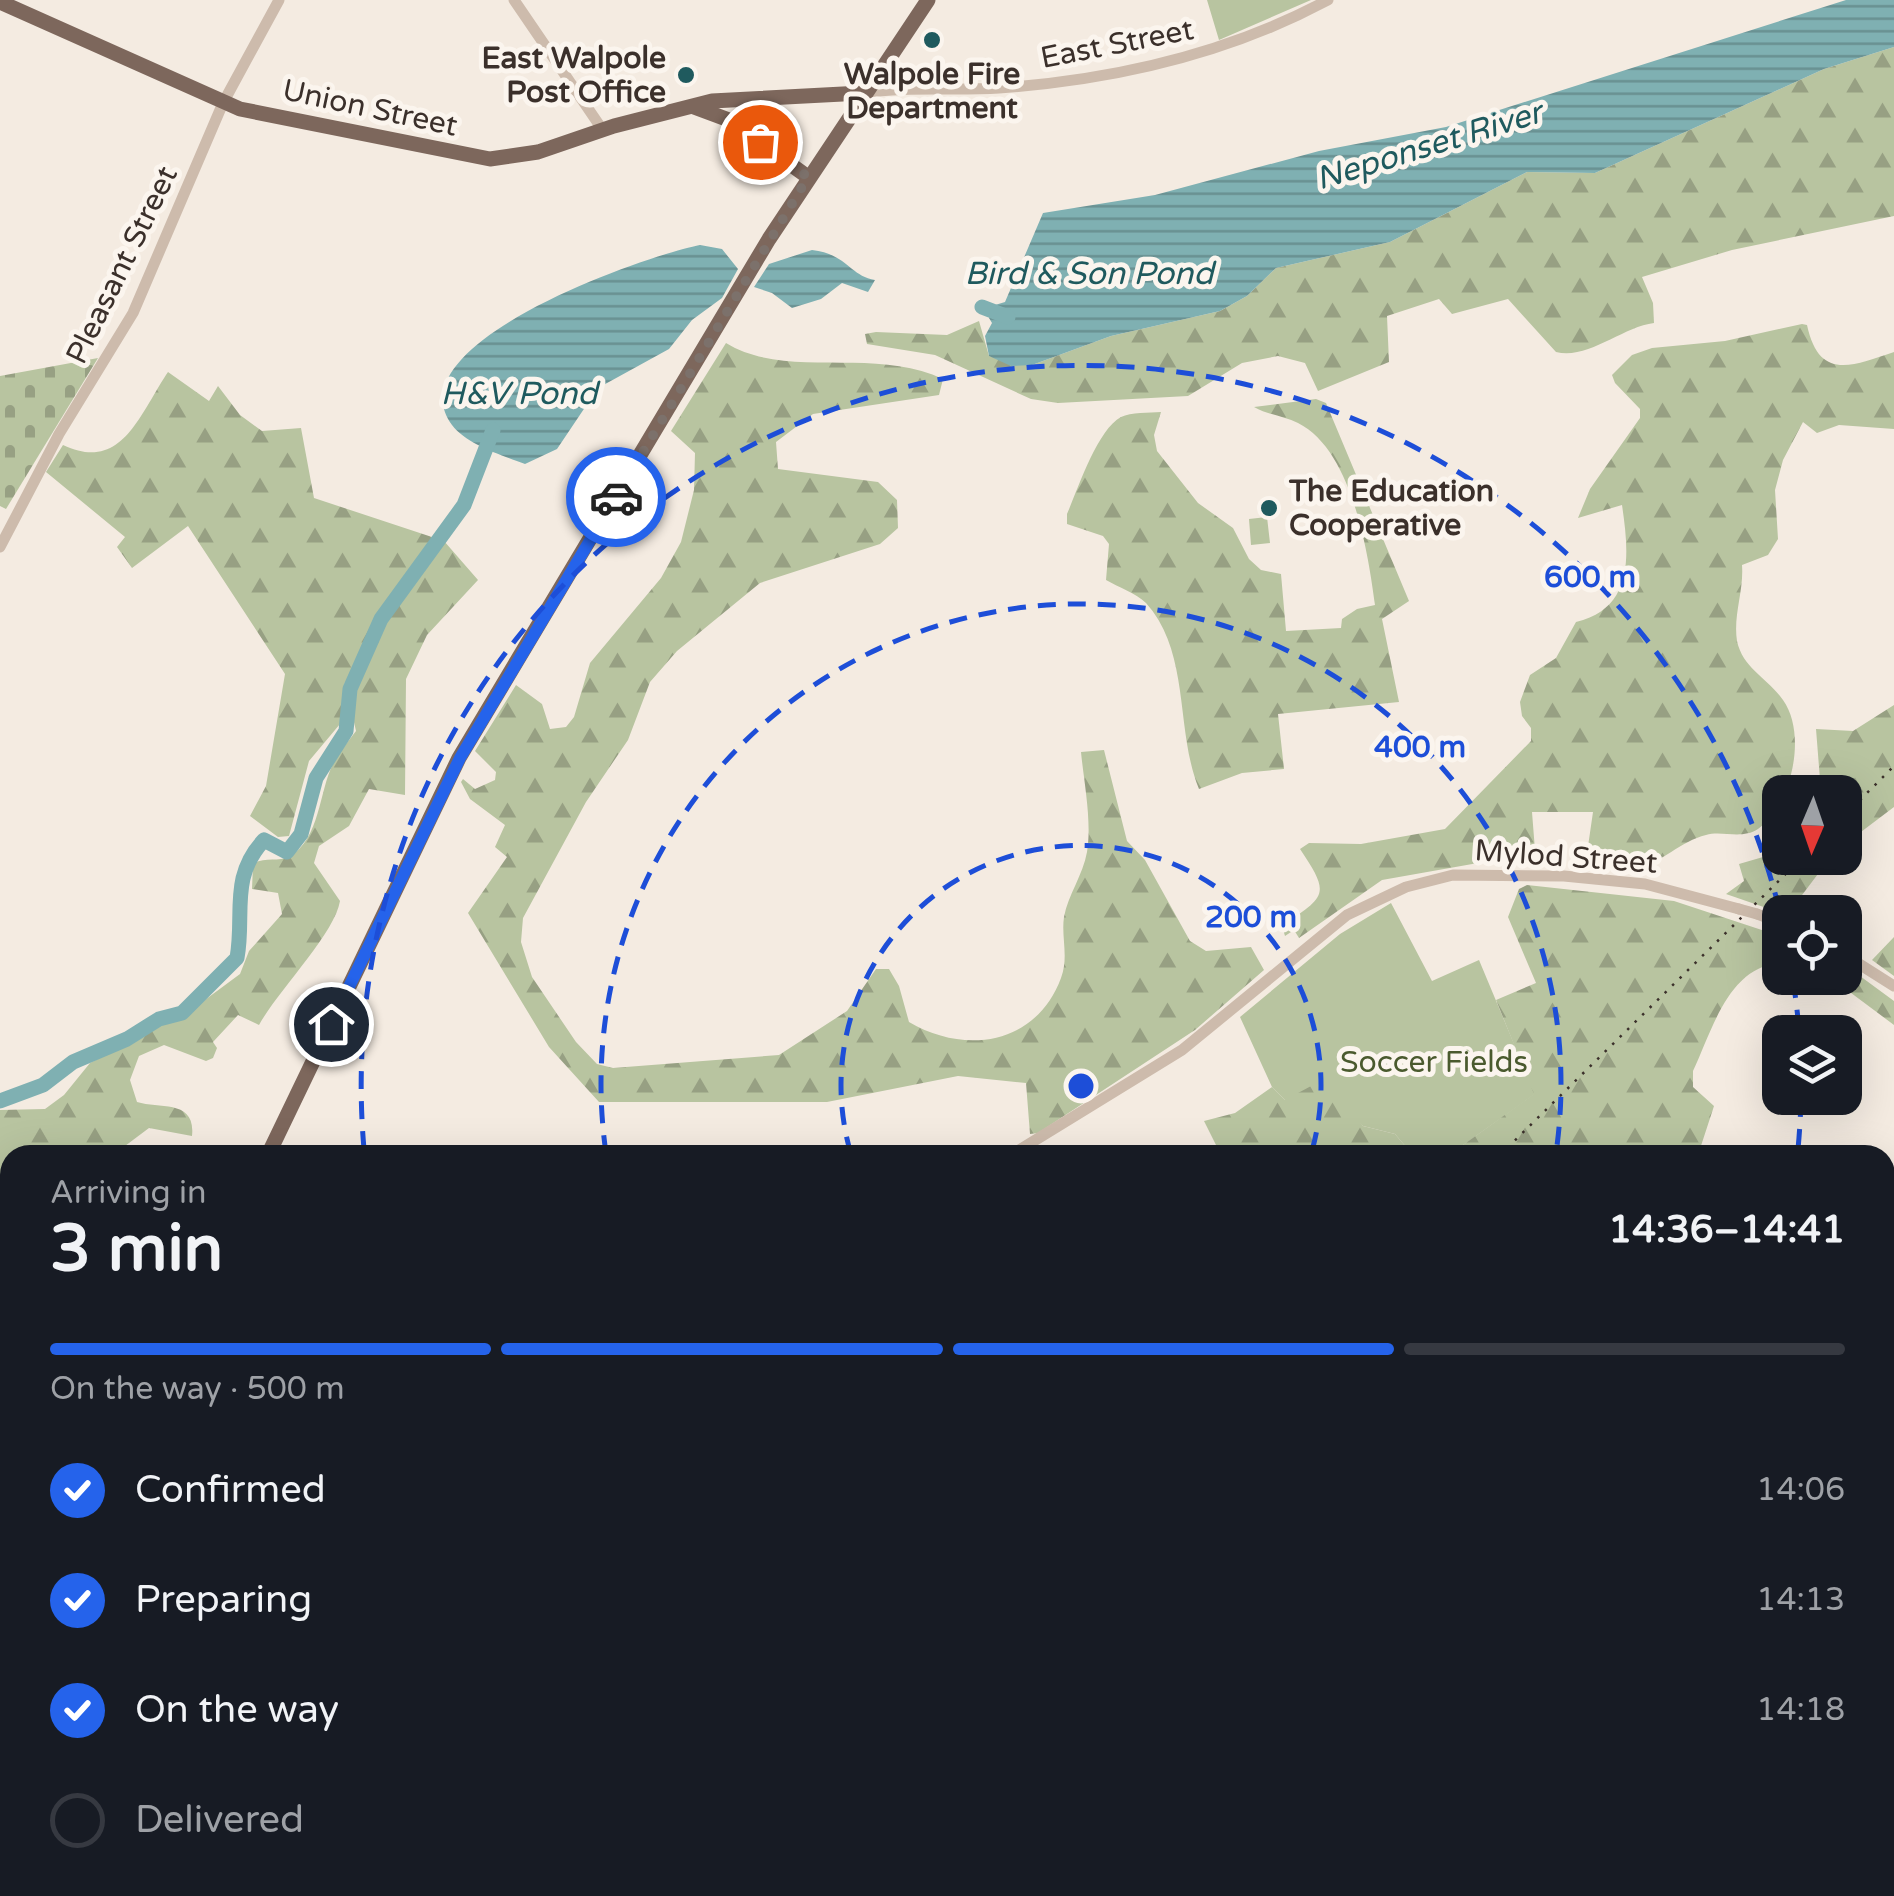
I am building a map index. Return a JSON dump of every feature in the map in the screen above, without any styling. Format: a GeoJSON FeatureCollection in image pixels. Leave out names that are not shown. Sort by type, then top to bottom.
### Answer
{"type":"FeatureCollection","features":[{"type":"Feature","properties":{"kind":"main road"},"geometry":{"type":"LineString","coordinates":[[273,1145],[460,758],[763,249],[862,93],[928,0]]}},
{"type":"Feature","properties":{"kind":"main road","name":"Union Street"},"geometry":{"type":"LineString","coordinates":[[0,2],[224,103],[309,125],[490,159],[538,152],[602,129],[690,106],[862,93]]}},
{"type":"Feature","properties":{"kind":"main road"},"geometry":{"type":"LineString","coordinates":[[690,106],[728,120],[808,177]]}},
{"type":"Feature","properties":{"kind":"street","name":"Pleasant Street"},"geometry":{"type":"LineString","coordinates":[[0,547],[59,434],[134,313],[224,103],[279,0]]}},
{"type":"Feature","properties":{"kind":"street"},"geometry":{"type":"LineString","coordinates":[[514,0],[602,129]]}},
{"type":"Feature","properties":{"kind":"street","name":"East Street"},"geometry":{"type":"LineString","coordinates":[[862,93],[905,88],[1036,85],[1161,63],[1213,51],[1328,0]]}},
{"type":"Feature","properties":{"kind":"street"},"geometry":{"type":"LineString","coordinates":[[881,66],[905,88]]}},
{"type":"Feature","properties":{"kind":"street","name":"Mylod Street"},"geometry":{"type":"LineString","coordinates":[[1026,1145],[1182,1050],[1347,915],[1406,887],[1453,875],[1535,874],[1645,884],[1762,916]]}},
{"type":"Feature","properties":{"kind":"street"},"geometry":{"type":"LineString","coordinates":[[1862,965],[1894,986]]}},
{"type":"Feature","properties":{"kind":"green space"},"geometry":{"type":"Polygon","coordinates":[[[1207,0],[1311,0],[1219,40],[1207,0]]]}},
{"type":"Feature","properties":{"kind":"green space"},"geometry":{"type":"Polygon","coordinates":[[[1894,47],[1894,216],[1732,250],[1642,277],[1653,303],[1654,323],[1580,351],[1556,352],[1508,299],[1452,314],[1439,299],[1387,316],[1389,362],[1318,391],[1305,363],[1278,356],[1242,363],[1188,396],[1058,403],[1031,399],[935,355],[867,344],[865,334],[947,335],[979,321],[989,356],[1032,365],[1111,336],[1220,311],[1247,296],[1276,268],[1390,242],[1527,172],[1595,173],[1824,69],[1894,47]]]}},
{"type":"Feature","properties":{"kind":"green space"},"geometry":{"type":"Polygon","coordinates":[[[1802,324],[1807,325],[1812,343],[1828,362],[1850,365],[1894,352],[1894,429],[1839,425],[1817,433],[1803,422],[1783,460],[1775,490],[1778,539],[1768,555],[1742,565],[1736,622],[1740,651],[1783,700],[1794,732],[1790,775],[1762,775],[1762,825],[1752,832],[1706,835],[1655,862],[1618,870],[1585,867],[1593,812],[1532,812],[1536,863],[1478,863],[1382,880],[1299,938],[1294,930],[1285,936],[1282,926],[1308,908],[1319,894],[1316,876],[1300,849],[1309,843],[1361,844],[1445,829],[1531,741],[1531,728],[1522,716],[1520,702],[1530,675],[1556,658],[1576,622],[1609,605],[1624,576],[1622,505],[1578,518],[1590,489],[1640,418],[1640,409],[1612,375],[1632,355],[1652,348],[1725,341],[1802,324]]]}},
{"type":"Feature","properties":{"kind":"green space"},"geometry":{"type":"Polygon","coordinates":[[[726,343],[776,360],[889,365],[917,369],[943,379],[939,395],[813,414],[776,442],[778,469],[878,482],[897,500],[898,528],[880,544],[760,583],[677,651],[650,682],[628,740],[586,802],[523,918],[521,942],[532,977],[576,1042],[597,1064],[613,1068],[779,1055],[847,1011],[876,969],[889,969],[899,986],[909,1022],[953,1038],[997,1038],[1035,1018],[1061,978],[1064,917],[1085,860],[1088,840],[1081,752],[1104,750],[1127,841],[1145,860],[1190,941],[1206,951],[1251,947],[1264,970],[1195,1030],[1038,1133],[1030,1134],[1026,1083],[958,1076],[827,1102],[599,1102],[549,1047],[468,913],[507,857],[495,847],[505,825],[470,799],[461,782],[463,779],[475,789],[495,780],[496,772],[475,751],[516,685],[542,704],[550,729],[566,727],[574,717],[590,663],[661,578],[681,542],[694,490],[695,453],[671,431],[726,343]]]}},
{"type":"Feature","properties":{"kind":"green space"},"geometry":{"type":"Polygon","coordinates":[[[98,358],[6,509],[0,506],[0,376],[98,358]]]}},
{"type":"Feature","properties":{"kind":"green space"},"geometry":{"type":"Polygon","coordinates":[[[168,372],[209,401],[218,386],[240,415],[262,431],[301,428],[314,498],[444,541],[478,580],[427,635],[406,679],[405,795],[369,789],[349,826],[319,846],[314,863],[340,901],[317,946],[259,1025],[238,1015],[213,1042],[217,1048],[213,1058],[206,1061],[164,1045],[139,1056],[130,1080],[137,1102],[182,1111],[192,1124],[192,1136],[149,1128],[126,1145],[0,1145],[0,1110],[45,1109],[64,1095],[90,1063],[194,1008],[240,974],[249,951],[282,914],[278,893],[252,889],[253,864],[285,858],[300,848],[313,827],[333,764],[356,731],[345,682],[340,724],[309,761],[289,836],[278,837],[250,816],[266,786],[285,674],[188,526],[132,568],[117,547],[125,537],[46,472],[63,445],[83,452],[100,451],[115,446],[138,421],[168,372]]]}},
{"type":"Feature","properties":{"kind":"green space"},"geometry":{"type":"Polygon","coordinates":[[[1316,399],[1326,403],[1409,601],[1382,619],[1399,702],[1278,714],[1284,769],[1242,773],[1199,789],[1176,669],[1160,623],[1142,599],[1106,580],[1109,544],[1103,536],[1067,524],[1067,514],[1089,461],[1112,424],[1125,415],[1161,412],[1154,435],[1157,451],[1198,503],[1233,528],[1249,559],[1261,570],[1281,574],[1286,631],[1341,628],[1342,619],[1357,609],[1375,605],[1362,531],[1344,478],[1317,436],[1298,423],[1254,407],[1316,399]]]}},
{"type":"Feature","properties":{"kind":"green space"},"geometry":{"type":"Polygon","coordinates":[[[1267,517],[1270,543],[1251,545],[1249,519],[1267,517]]]}},
{"type":"Feature","properties":{"kind":"green space"},"geometry":{"type":"Polygon","coordinates":[[[1894,705],[1894,807],[1862,831],[1862,775],[1820,775],[1816,729],[1853,731],[1894,705]]]}},
{"type":"Feature","properties":{"kind":"green space"},"geometry":{"type":"Polygon","coordinates":[[[1762,857],[1762,875],[1817,875],[1802,895],[1762,895],[1762,906],[1726,894],[1744,881],[1739,864],[1762,857]]]}},
{"type":"Feature","properties":{"kind":"green space"},"geometry":{"type":"Polygon","coordinates":[[[1527,885],[1674,901],[1762,930],[1762,967],[1747,976],[1724,1004],[1693,1071],[1693,1087],[1714,1106],[1701,1145],[1463,1145],[1534,1094],[1496,1000],[1536,983],[1508,917],[1519,889],[1527,885]]]}},
{"type":"Feature","properties":{"kind":"green space","name":"Soccer Fields"},"geometry":{"type":"Polygon","coordinates":[[[1391,903],[1432,981],[1479,960],[1535,1094],[1463,1145],[1404,1145],[1395,1134],[1363,1126],[1354,1117],[1285,1100],[1272,1087],[1240,1017],[1340,934],[1391,903]]]}},
{"type":"Feature","properties":{"kind":"green space"},"geometry":{"type":"Polygon","coordinates":[[[1894,937],[1894,976],[1872,960],[1894,937]]]}},
{"type":"Feature","properties":{"kind":"green space"},"geometry":{"type":"Polygon","coordinates":[[[1862,977],[1894,1001],[1894,1025],[1854,995],[1862,995],[1862,977]]]}},
{"type":"Feature","properties":{"kind":"green space"},"geometry":{"type":"Polygon","coordinates":[[[1326,1078],[1363,1126],[1395,1134],[1404,1145],[1216,1145],[1204,1121],[1235,1113],[1272,1087],[1285,1100],[1326,1078]]]}},
{"type":"Feature","properties":{"kind":"water","name":"Bird & Son Pond"},"geometry":{"type":"Polygon","coordinates":[[[1846,0],[1894,0],[1894,47],[1824,69],[1595,173],[1527,172],[1390,242],[1276,268],[1247,296],[1220,311],[1111,336],[1032,365],[1011,366],[989,356],[985,336],[992,323],[989,318],[995,305],[1005,302],[1043,213],[1155,195],[1319,151],[1446,127],[1846,0]]]}},
{"type":"Feature","properties":{"kind":"water","name":"H&V Pond"},"geometry":{"type":"Polygon","coordinates":[[[700,245],[722,249],[738,269],[722,298],[692,320],[669,349],[598,388],[557,449],[525,464],[476,444],[452,425],[443,394],[458,364],[490,335],[583,285],[700,245]]]}},
{"type":"Feature","properties":{"kind":"water"},"geometry":{"type":"Polygon","coordinates":[[[812,250],[833,256],[875,280],[868,292],[842,283],[821,299],[792,308],[772,293],[754,287],[769,264],[812,250]]]}},
{"type":"Feature","properties":{"kind":"waterway","name":"Neponset River"},"geometry":{"type":"LineString","coordinates":[[982,307],[1008,317]]}},
{"type":"Feature","properties":{"kind":"waterway","name":"Neponset River"},"geometry":{"type":"LineString","coordinates":[[0,1101],[43,1085],[73,1062],[127,1039],[159,1019],[182,1013],[237,958],[240,897],[246,868],[264,840],[287,852],[301,834],[316,778],[346,731],[350,689],[381,619],[464,505],[493,430]]}},
{"type":"Feature","properties":{"kind":"railway"},"geometry":{"type":"LineString","coordinates":[[1862,798],[1894,766]]}},
{"type":"Feature","properties":{"kind":"railway"},"geometry":{"type":"LineString","coordinates":[[1510,1145],[1785,875]]}},
{"type":"Feature","properties":{"kind":"way so far"},"geometry":{"type":"LineString","coordinates":[[616,497],[808,177],[760,142]]}},
{"type":"Feature","properties":{"kind":"place","name":"Walpole Fire Department"},"geometry":{"type":"Point","coordinates":[932,40]}},
{"type":"Feature","properties":{"kind":"place","name":"East Walpole Post Office"},"geometry":{"type":"Point","coordinates":[686,75]}},
{"type":"Feature","properties":{"kind":"place","name":"The Education Cooperative"},"geometry":{"type":"Point","coordinates":[1269,508]}},
{"type":"Feature","properties":{"kind":"route"},"geometry":{"type":"LineString","coordinates":[[331,1024],[413,847],[460,758],[616,497]]}}]}
